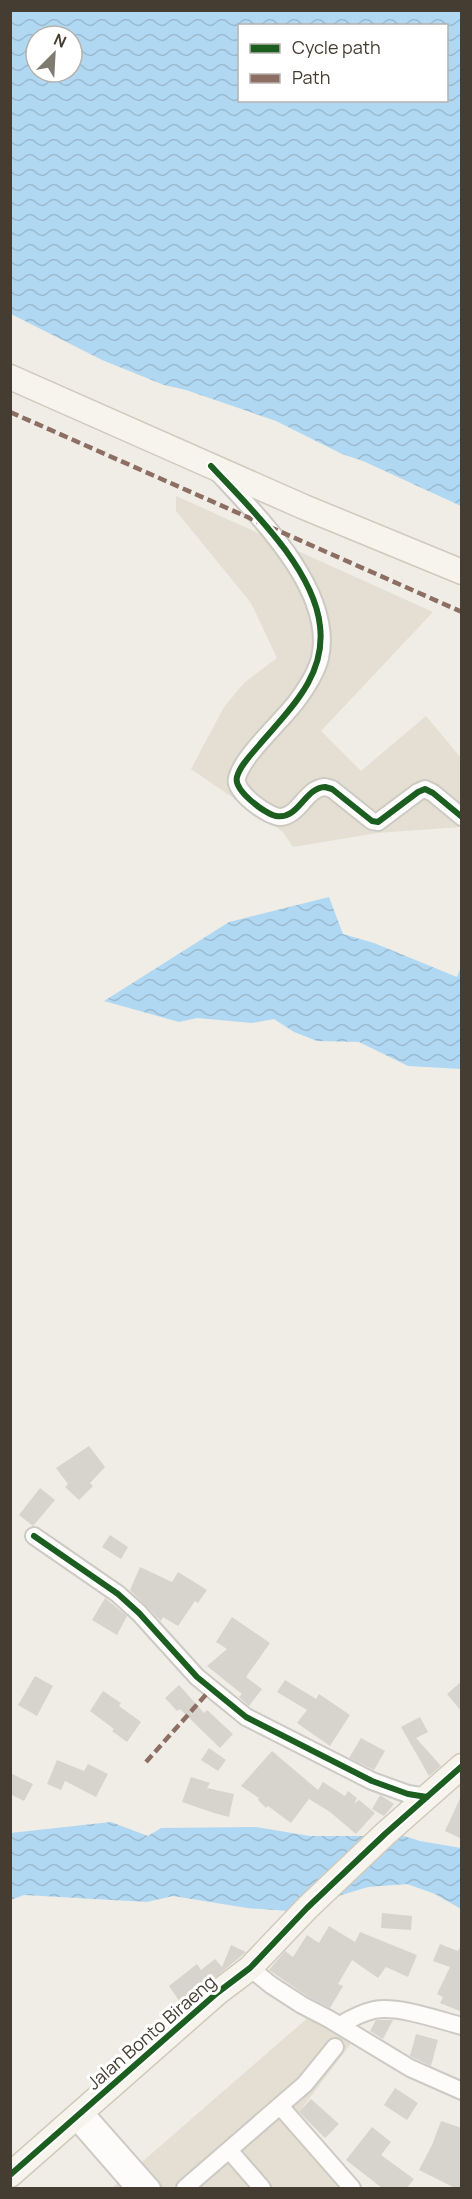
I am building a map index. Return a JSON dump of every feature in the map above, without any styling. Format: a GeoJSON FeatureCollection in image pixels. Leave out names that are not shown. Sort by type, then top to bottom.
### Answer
{"type":"FeatureCollection","features":[{"type":"Feature","properties":{"kind":"street"},"geometry":{"type":"LineString","coordinates":[[10,377],[304,507],[462,572]]}},
{"type":"Feature","properties":{"kind":"street"},"geometry":{"type":"LineString","coordinates":[[211,466],[267,525],[297,569],[313,598],[320,626],[320,657],[315,672],[296,702],[245,762],[236,778],[238,789],[274,816],[282,817],[290,814],[313,791],[325,787],[332,789],[372,820],[378,822],[425,789],[462,817]]}},
{"type":"Feature","properties":{"kind":"street"},"geometry":{"type":"LineString","coordinates":[[34,1536],[118,1594],[139,1612],[197,1677],[246,1717],[372,1781],[408,1794],[427,1797]]}},
{"type":"Feature","properties":{"kind":"street","name":"Jalan Bonto Biraeng"},"geometry":{"type":"LineString","coordinates":[[10,2175],[217,1993],[250,1968],[307,1908],[385,1834],[462,1766]]}},
{"type":"Feature","properties":{"kind":"street"},"geometry":{"type":"LineString","coordinates":[[250,1968],[302,2006],[340,2025],[410,2068],[462,2091]]}},
{"type":"Feature","properties":{"kind":"street"},"geometry":{"type":"LineString","coordinates":[[340,2025],[377,2009],[419,2015],[462,2026]]}},
{"type":"Feature","properties":{"kind":"street"},"geometry":{"type":"LineString","coordinates":[[185,2188],[305,2084],[335,2047]]}},
{"type":"Feature","properties":{"kind":"street"},"geometry":{"type":"LineString","coordinates":[[280,2106],[352,2188]]}},
{"type":"Feature","properties":{"kind":"street"},"geometry":{"type":"LineString","coordinates":[[79,2115],[134,2188]]}},
{"type":"Feature","properties":{"kind":"street"},"geometry":{"type":"LineString","coordinates":[[79,2115],[152,2188]]}},
{"type":"Feature","properties":{"kind":"street"},"geometry":{"type":"LineString","coordinates":[[229,2150],[262,2188]]}},
{"type":"Feature","properties":{"kind":"shaded area"},"geometry":{"type":"Polygon","coordinates":[[[176,496],[433,612],[321,731],[361,771],[426,716],[461,758],[461,827],[377,833],[293,847],[283,832],[191,769],[224,707],[245,682],[277,658],[251,603],[176,511],[176,496]]]}},
{"type":"Feature","properties":{"kind":"shaded area"},"geometry":{"type":"Polygon","coordinates":[[[311,2015],[353,2041],[289,2125],[345,2188],[112,2188],[311,2015]]]}},
{"type":"Feature","properties":{"kind":"water"},"geometry":{"type":"Polygon","coordinates":[[[10,11],[461,11],[461,506],[363,461],[342,454],[276,421],[186,390],[164,385],[102,360],[11,314],[10,11]]]}},
{"type":"Feature","properties":{"kind":"water"},"geometry":{"type":"Polygon","coordinates":[[[329,897],[343,934],[374,943],[457,977],[461,967],[461,1069],[408,1066],[359,1042],[317,1041],[294,1032],[274,1019],[252,1023],[197,1018],[179,1022],[104,1001],[229,922],[329,897]]]}},
{"type":"Feature","properties":{"kind":"water"},"geometry":{"type":"Polygon","coordinates":[[[111,1822],[148,1836],[161,1828],[256,1827],[310,1836],[364,1836],[371,1844],[401,1835],[420,1841],[461,1848],[461,1909],[435,1894],[407,1884],[368,1887],[289,1911],[247,1908],[173,1896],[147,1902],[24,1895],[11,1900],[10,1833],[111,1822]]]}},
{"type":"Feature","properties":{"kind":"building"},"geometry":{"type":"Polygon","coordinates":[[[89,1446],[105,1467],[90,1483],[93,1486],[79,1500],[65,1487],[68,1484],[56,1468],[89,1446]]]}},
{"type":"Feature","properties":{"kind":"building"},"geometry":{"type":"Polygon","coordinates":[[[40,1488],[55,1500],[33,1526],[19,1515],[40,1488]]]}},
{"type":"Feature","properties":{"kind":"building"},"geometry":{"type":"Polygon","coordinates":[[[110,1535],[128,1547],[121,1559],[102,1547],[110,1535]]]}},
{"type":"Feature","properties":{"kind":"building"},"geometry":{"type":"Polygon","coordinates":[[[140,1567],[172,1582],[178,1572],[207,1590],[198,1603],[195,1601],[178,1626],[163,1617],[161,1621],[130,1590],[140,1567]]]}},
{"type":"Feature","properties":{"kind":"building"},"geometry":{"type":"Polygon","coordinates":[[[105,1598],[127,1616],[117,1635],[92,1620],[105,1598]]]}},
{"type":"Feature","properties":{"kind":"building"},"geometry":{"type":"Polygon","coordinates":[[[232,1617],[270,1643],[246,1677],[262,1689],[249,1706],[239,1697],[242,1694],[207,1666],[227,1649],[216,1642],[232,1617]]]}},
{"type":"Feature","properties":{"kind":"building"},"geometry":{"type":"Polygon","coordinates":[[[35,1676],[53,1686],[37,1716],[18,1705],[35,1676]]]}},
{"type":"Feature","properties":{"kind":"building"},"geometry":{"type":"Polygon","coordinates":[[[285,1680],[316,1699],[319,1694],[350,1715],[330,1746],[297,1723],[307,1710],[277,1692],[285,1680]]]}},
{"type":"Feature","properties":{"kind":"building"},"geometry":{"type":"Polygon","coordinates":[[[462,1681],[462,1712],[447,1694],[462,1681]]]}},
{"type":"Feature","properties":{"kind":"building"},"geometry":{"type":"Polygon","coordinates":[[[179,1685],[204,1713],[207,1710],[233,1734],[220,1748],[180,1709],[177,1711],[165,1698],[179,1685]]]}},
{"type":"Feature","properties":{"kind":"building"},"geometry":{"type":"Polygon","coordinates":[[[103,1691],[121,1703],[119,1706],[141,1722],[127,1742],[90,1711],[103,1691]]]}},
{"type":"Feature","properties":{"kind":"building"},"geometry":{"type":"Polygon","coordinates":[[[420,1717],[428,1732],[416,1738],[441,1766],[429,1776],[401,1727],[420,1717]]]}},
{"type":"Feature","properties":{"kind":"building"},"geometry":{"type":"Polygon","coordinates":[[[361,1738],[385,1751],[374,1770],[349,1758],[361,1738]]]}},
{"type":"Feature","properties":{"kind":"building"},"geometry":{"type":"Polygon","coordinates":[[[209,1748],[226,1760],[218,1771],[201,1760],[209,1748]]]}},
{"type":"Feature","properties":{"kind":"building"},"geometry":{"type":"Polygon","coordinates":[[[272,1751],[318,1790],[323,1782],[345,1796],[348,1791],[357,1798],[354,1804],[359,1800],[375,1813],[356,1834],[330,1812],[309,1799],[291,1823],[268,1806],[266,1808],[258,1800],[259,1798],[241,1786],[272,1751]]]}},
{"type":"Feature","properties":{"kind":"building"},"geometry":{"type":"Polygon","coordinates":[[[57,1760],[84,1771],[88,1764],[108,1774],[96,1797],[65,1781],[61,1790],[47,1784],[57,1760]]]}},
{"type":"Feature","properties":{"kind":"building"},"geometry":{"type":"Polygon","coordinates":[[[10,1773],[33,1784],[24,1801],[10,1794],[10,1773]]]}},
{"type":"Feature","properties":{"kind":"building"},"geometry":{"type":"Polygon","coordinates":[[[191,1777],[210,1783],[207,1788],[234,1794],[229,1817],[182,1802],[191,1777]]]}},
{"type":"Feature","properties":{"kind":"building"},"geometry":{"type":"Polygon","coordinates":[[[462,1794],[462,1839],[445,1831],[462,1794]]]}},
{"type":"Feature","properties":{"kind":"building"},"geometry":{"type":"Polygon","coordinates":[[[380,1795],[394,1804],[384,1816],[372,1809],[380,1795]]]}},
{"type":"Feature","properties":{"kind":"building"},"geometry":{"type":"Polygon","coordinates":[[[382,1913],[412,1916],[411,1930],[381,1928],[382,1913]]]}},
{"type":"Feature","properties":{"kind":"building"},"geometry":{"type":"Polygon","coordinates":[[[329,1926],[355,1942],[360,1932],[417,1955],[408,1977],[386,1967],[378,1978],[352,1960],[338,1984],[343,1986],[330,2008],[307,1996],[269,1970],[285,1951],[293,1957],[307,1935],[319,1943],[329,1926]]]}},
{"type":"Feature","properties":{"kind":"building"},"geometry":{"type":"Polygon","coordinates":[[[440,1944],[458,1951],[462,1944],[462,2012],[440,2003],[443,1997],[437,1994],[450,1967],[433,1961],[440,1944]]]}},
{"type":"Feature","properties":{"kind":"building"},"geometry":{"type":"Polygon","coordinates":[[[231,1945],[246,1952],[182,2005],[169,1986],[197,1964],[201,1970],[215,1959],[222,1967],[231,1945]]]}},
{"type":"Feature","properties":{"kind":"building"},"geometry":{"type":"Polygon","coordinates":[[[376,2020],[393,2020],[383,2039],[370,2031],[376,2020]]]}},
{"type":"Feature","properties":{"kind":"building"},"geometry":{"type":"Polygon","coordinates":[[[416,2034],[438,2040],[431,2066],[410,2056],[416,2034]]]}},
{"type":"Feature","properties":{"kind":"building"},"geometry":{"type":"Polygon","coordinates":[[[395,2088],[418,2103],[407,2120],[384,2105],[395,2088]]]}},
{"type":"Feature","properties":{"kind":"building"},"geometry":{"type":"Polygon","coordinates":[[[311,2099],[339,2124],[325,2138],[299,2112],[311,2099]]]}},
{"type":"Feature","properties":{"kind":"building"},"geometry":{"type":"Polygon","coordinates":[[[441,2121],[462,2128],[462,2188],[455,2188],[419,2170],[441,2121]]]}},
{"type":"Feature","properties":{"kind":"building"},"geometry":{"type":"Polygon","coordinates":[[[372,2127],[391,2142],[381,2155],[414,2179],[407,2188],[382,2188],[346,2160],[372,2127]]]}},
{"type":"Feature","properties":{"kind":"marked path"},"geometry":{"type":"LineString","coordinates":[[10,412],[462,612]]}},
{"type":"Feature","properties":{"kind":"marked path"},"geometry":{"type":"LineString","coordinates":[[146,1762],[211,1689]]}},
{"type":"Feature","properties":{"kind":"cycle path"},"geometry":{"type":"LineString","coordinates":[[211,466],[261,519],[293,561],[306,582],[315,604],[320,626],[317,661],[304,691],[250,756],[237,777],[237,782],[245,795],[265,811],[276,816],[284,816],[296,809],[312,793],[325,787],[332,789],[372,821],[378,822],[425,789],[462,817]]}},
{"type":"Feature","properties":{"kind":"cycle path"},"geometry":{"type":"LineString","coordinates":[[34,1536],[118,1594],[139,1613],[197,1677],[246,1717],[372,1781],[408,1794],[427,1797]]}},
{"type":"Feature","properties":{"kind":"cycle path"},"geometry":{"type":"LineString","coordinates":[[10,2175],[217,1993],[250,1968],[307,1908],[385,1834],[462,1766]]}}]}
